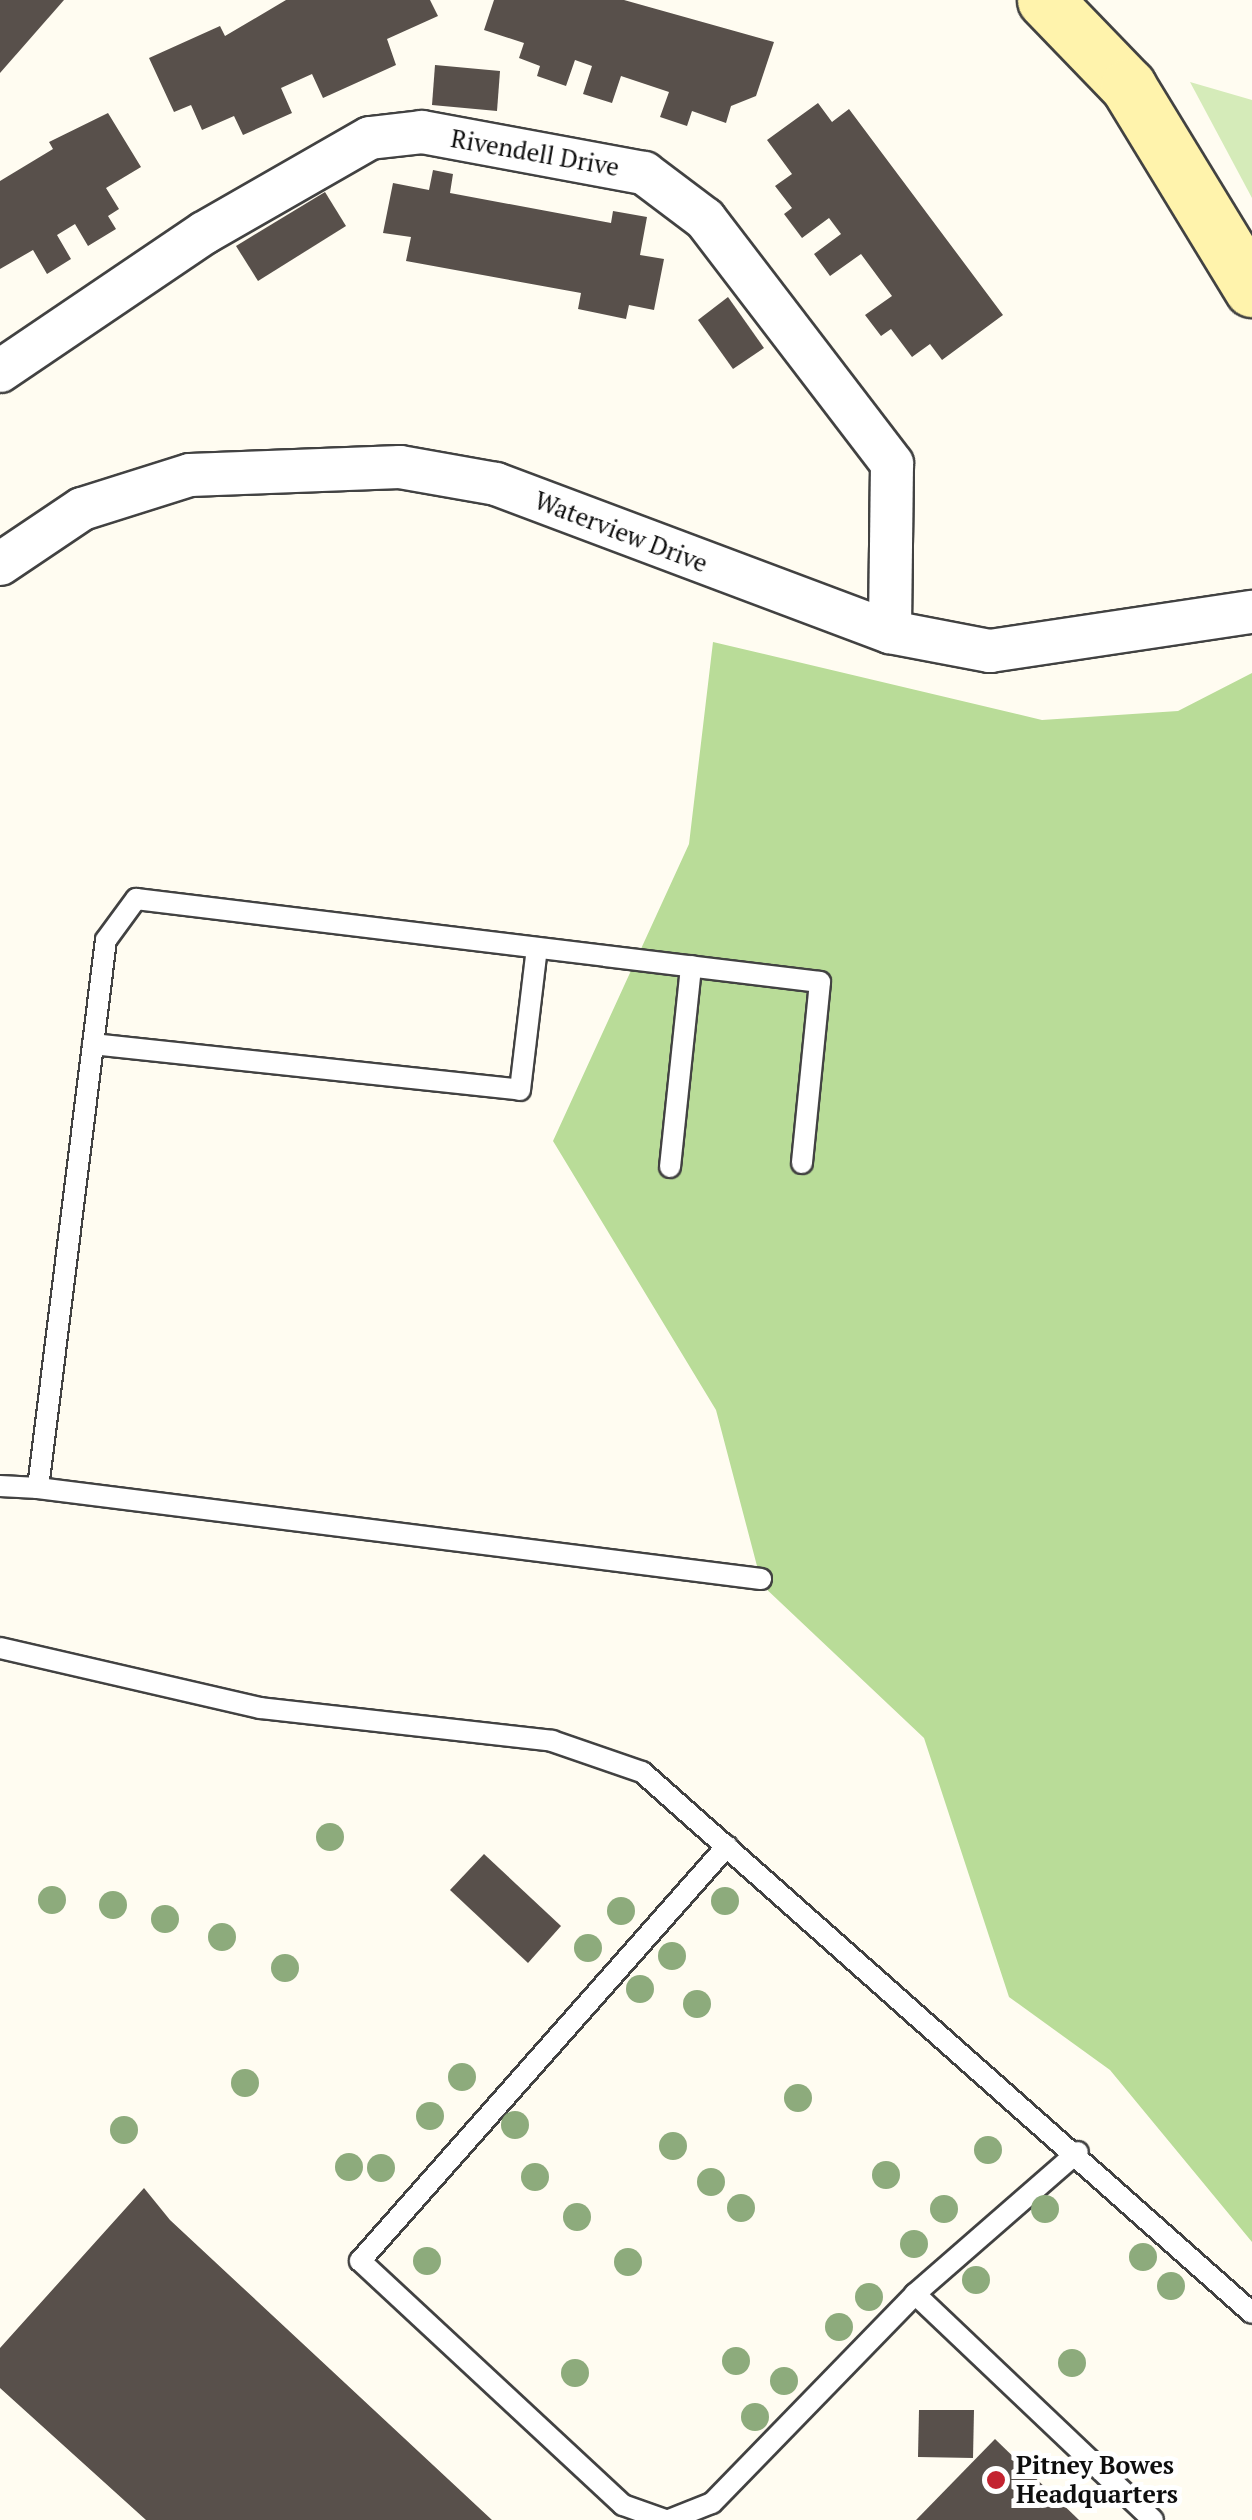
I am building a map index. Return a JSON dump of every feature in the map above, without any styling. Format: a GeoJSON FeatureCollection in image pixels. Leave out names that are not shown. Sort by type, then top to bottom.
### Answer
{"type":"FeatureCollection","features":[{"type":"Feature","properties":{"kind":"main road"},"geometry":{"type":"LineString","coordinates":[[1045,0],[1128,86],[1252,289]]}},
{"type":"Feature","properties":{"kind":"street","name":"Rivendell Drive"},"geometry":{"type":"LineString","coordinates":[[0,371],[204,233],[370,138],[422,132],[644,174],[705,219],[892,464],[890,632]]}},
{"type":"Feature","properties":{"kind":"street","name":"Waterview Drive"},"geometry":{"type":"LineString","coordinates":[[0,564],[82,509],[190,475],[400,466],[496,484],[890,632],[990,651],[1252,612]]}},
{"type":"Feature","properties":{"kind":"lane"},"geometry":{"type":"LineString","coordinates":[[38,1488],[106,940],[136,899],[820,982],[802,1162]]}},
{"type":"Feature","properties":{"kind":"lane"},"geometry":{"type":"LineString","coordinates":[[93,1044],[520,1090],[537,948]]}},
{"type":"Feature","properties":{"kind":"lane"},"geometry":{"type":"LineString","coordinates":[[670,1167],[691,966]]}},
{"type":"Feature","properties":{"kind":"lane"},"geometry":{"type":"LineString","coordinates":[[0,1486],[761,1579]]}},
{"type":"Feature","properties":{"kind":"lane"},"geometry":{"type":"LineString","coordinates":[[0,1648],[260,1708],[552,1741],[642,1772],[1078,2152],[1252,2313]]}},
{"type":"Feature","properties":{"kind":"lane"},"geometry":{"type":"LineString","coordinates":[[727,1846],[360,2261],[622,2504],[667,2520],[712,2503],[915,2294],[1078,2152]]}},
{"type":"Feature","properties":{"kind":"lane"},"geometry":{"type":"LineString","coordinates":[[915,2294],[1153,2520]]}},
{"type":"Feature","properties":{"kind":"green space"},"geometry":{"type":"Polygon","coordinates":[[[1190,82],[1252,100],[1252,198],[1190,82]]]}},
{"type":"Feature","properties":{"kind":"green space"},"geometry":{"type":"Polygon","coordinates":[[[713,642],[1042,720],[1178,711],[1252,673],[1252,2242],[1110,2070],[1009,1997],[924,1738],[762,1585],[716,1410],[553,1141],[689,844],[713,642]]]}},
{"type":"Feature","properties":{"kind":"building"},"geometry":{"type":"Polygon","coordinates":[[[0,0],[64,0],[0,73],[0,0]]]}},
{"type":"Feature","properties":{"kind":"building"},"geometry":{"type":"Polygon","coordinates":[[[286,0],[430,0],[438,16],[387,39],[396,65],[323,98],[312,74],[281,88],[292,113],[243,135],[234,116],[202,130],[191,105],[174,112],[149,58],[220,26],[225,36],[286,0]]]}},
{"type":"Feature","properties":{"kind":"building"},"geometry":{"type":"Polygon","coordinates":[[[494,0],[624,0],[774,42],[756,96],[731,106],[726,123],[692,111],[687,126],[660,117],[669,92],[621,76],[612,103],[583,94],[592,66],[575,60],[566,86],[537,76],[540,66],[519,58],[524,43],[484,30],[494,0]]]}},
{"type":"Feature","properties":{"kind":"building"},"geometry":{"type":"Polygon","coordinates":[[[435,65],[500,71],[497,111],[432,105],[435,65]]]}},
{"type":"Feature","properties":{"kind":"building"},"geometry":{"type":"Polygon","coordinates":[[[818,103],[832,122],[849,109],[1003,315],[942,360],[930,344],[912,357],[891,329],[881,336],[865,315],[892,296],[861,254],[830,276],[814,254],[841,234],[829,218],[802,238],[784,214],[792,208],[775,186],[792,174],[767,140],[818,103]]]}},
{"type":"Feature","properties":{"kind":"building"},"geometry":{"type":"Polygon","coordinates":[[[108,113],[141,167],[106,188],[119,209],[108,216],[116,229],[88,246],[75,224],[57,235],[71,259],[47,274],[33,250],[0,269],[0,181],[53,149],[49,142],[108,113]]]}},
{"type":"Feature","properties":{"kind":"building"},"geometry":{"type":"Polygon","coordinates":[[[433,170],[453,174],[450,193],[611,223],[613,211],[647,217],[640,255],[664,259],[654,310],[629,305],[626,319],[578,309],[581,293],[406,261],[411,237],[383,233],[393,183],[429,190],[433,170]]]}},
{"type":"Feature","properties":{"kind":"building"},"geometry":{"type":"Polygon","coordinates":[[[325,192],[346,226],[258,281],[236,246],[325,192]]]}},
{"type":"Feature","properties":{"kind":"building"},"geometry":{"type":"Polygon","coordinates":[[[728,297],[764,348],[733,369],[698,320],[728,297]]]}},
{"type":"Feature","properties":{"kind":"building"},"geometry":{"type":"Polygon","coordinates":[[[484,1854],[561,1926],[528,1963],[450,1890],[484,1854]]]}},
{"type":"Feature","properties":{"kind":"building"},"geometry":{"type":"Polygon","coordinates":[[[144,2188],[170,2220],[492,2520],[146,2520],[0,2388],[0,2348],[144,2188]]]}},
{"type":"Feature","properties":{"kind":"building"},"geometry":{"type":"Polygon","coordinates":[[[919,2410],[974,2410],[973,2458],[918,2457],[919,2410]]]}},
{"type":"Feature","properties":{"kind":"building","name":"Pitney Bowes Headquarters"},"geometry":{"type":"Polygon","coordinates":[[[995,2439],[1079,2520],[916,2520],[995,2439]]]}},
{"type":"Feature","properties":{"kind":"place","name":"Pitney Bowes Headquarters"},"geometry":{"type":"Point","coordinates":[996,2480]}}]}
